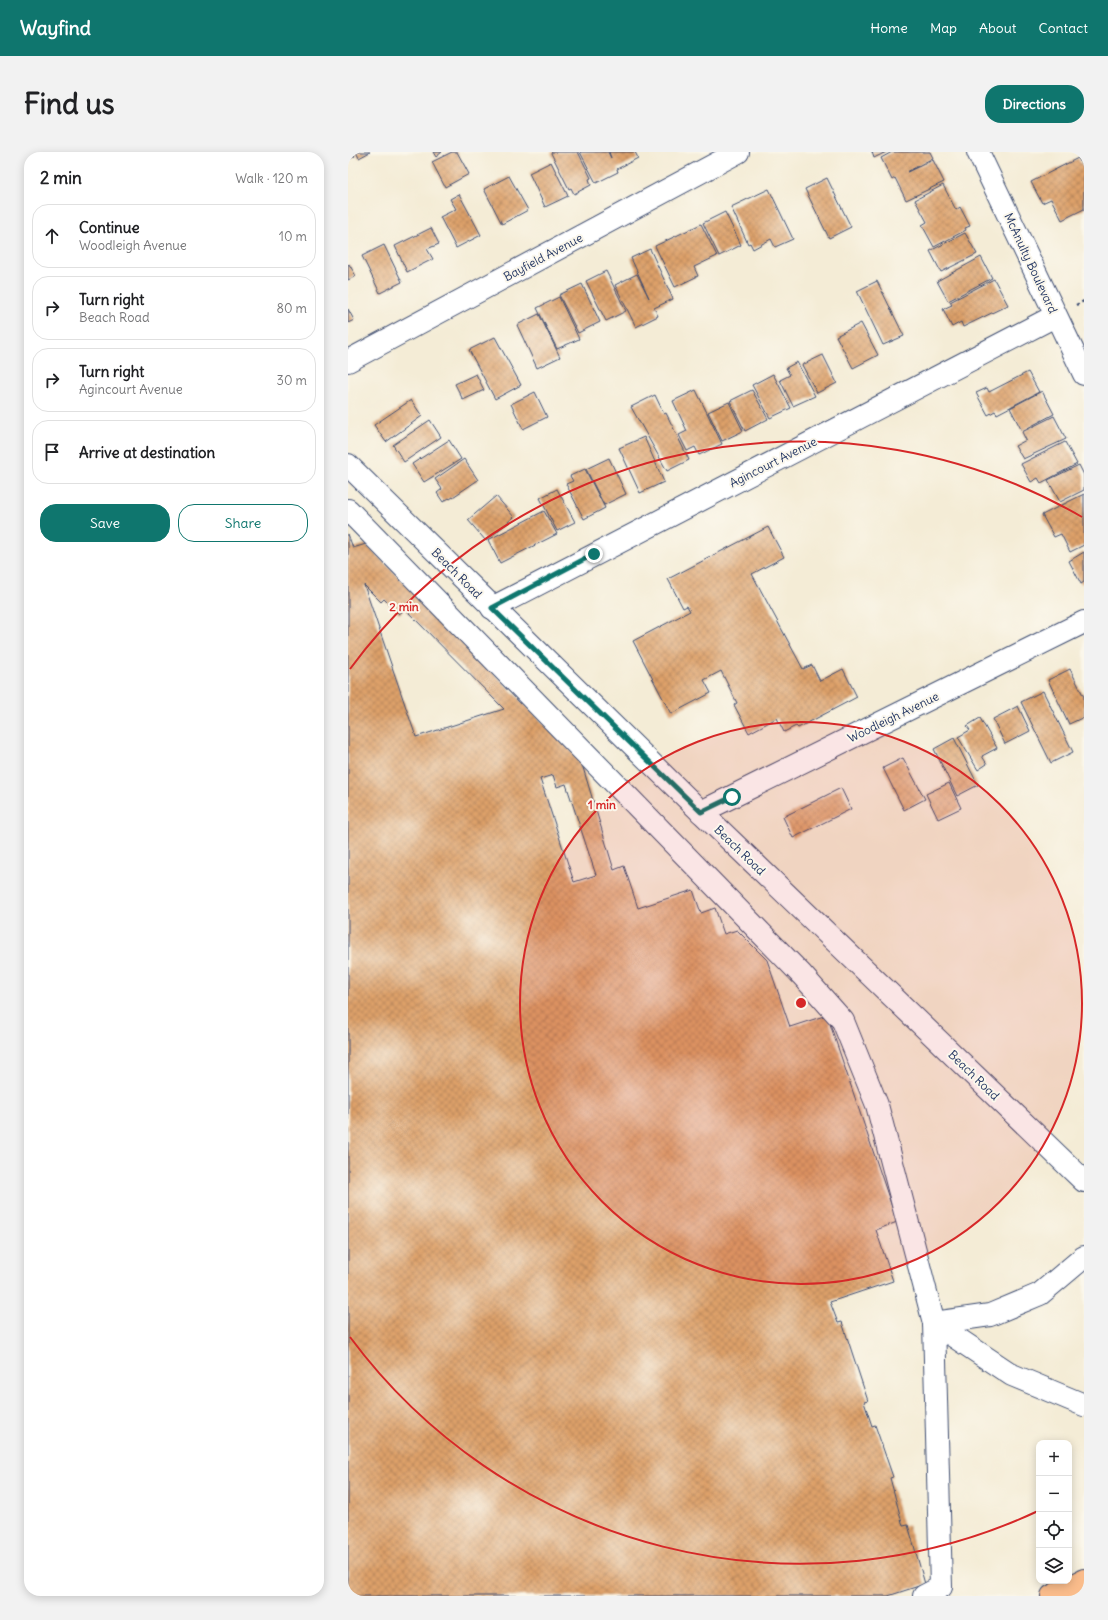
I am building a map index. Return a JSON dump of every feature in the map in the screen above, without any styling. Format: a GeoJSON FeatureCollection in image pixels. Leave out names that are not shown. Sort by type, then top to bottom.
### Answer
{"type":"FeatureCollection","features":[{"type":"Feature","properties":{"kind":"main road"},"geometry":{"type":"LineString","coordinates":[[1052,1596],[1084,1580]]}},
{"type":"Feature","properties":{"kind":"street","name":"Bayfield Avenue"},"geometry":{"type":"LineString","coordinates":[[348,361],[738,152]]}},
{"type":"Feature","properties":{"kind":"street","name":"McAnulty Boulevard"},"geometry":{"type":"LineString","coordinates":[[978,152],[1084,374]]}},
{"type":"Feature","properties":{"kind":"street","name":"Agincourt Avenue"},"geometry":{"type":"LineString","coordinates":[[492,608],[1056,316]]}},
{"type":"Feature","properties":{"kind":"street","name":"Beach Road"},"geometry":{"type":"LineString","coordinates":[[348,466],[701,812],[1084,1181]]}},
{"type":"Feature","properties":{"kind":"street"},"geometry":{"type":"LineString","coordinates":[[348,510],[791,964],[844,1021],[877,1105],[934,1323],[941,1586],[924,1596]]}},
{"type":"Feature","properties":{"kind":"street","name":"Woodleigh Avenue"},"geometry":{"type":"LineString","coordinates":[[701,812],[1084,622]]}},
{"type":"Feature","properties":{"kind":"street"},"geometry":{"type":"LineString","coordinates":[[934,1323],[990,1315],[1040,1294],[1084,1257]]}},
{"type":"Feature","properties":{"kind":"street"},"geometry":{"type":"LineString","coordinates":[[934,1323],[1012,1375],[1084,1406]]}},
{"type":"Feature","properties":{"kind":"building"},"geometry":{"type":"Polygon","coordinates":[[[348,152],[353,152],[355,156],[348,160],[348,152]]]}},
{"type":"Feature","properties":{"kind":"building"},"geometry":{"type":"Polygon","coordinates":[[[356,152],[370,152],[359,158],[356,152]]]}},
{"type":"Feature","properties":{"kind":"building"},"geometry":{"type":"Polygon","coordinates":[[[433,152],[442,152],[436,157],[433,152]]]}},
{"type":"Feature","properties":{"kind":"building"},"geometry":{"type":"Polygon","coordinates":[[[452,152],[457,152],[469,174],[445,187],[432,162],[452,152]]]}},
{"type":"Feature","properties":{"kind":"building"},"geometry":{"type":"Polygon","coordinates":[[[578,152],[591,178],[589,179],[591,185],[574,194],[571,188],[569,189],[551,153],[578,152]]]}},
{"type":"Feature","properties":{"kind":"building"},"geometry":{"type":"Polygon","coordinates":[[[580,152],[608,152],[611,158],[609,152],[635,152],[638,158],[617,169],[618,172],[596,183],[580,152]]]}},
{"type":"Feature","properties":{"kind":"building"},"geometry":{"type":"Polygon","coordinates":[[[872,152],[886,152],[874,158],[872,152]]]}},
{"type":"Feature","properties":{"kind":"building"},"geometry":{"type":"Polygon","coordinates":[[[892,152],[930,152],[933,158],[907,172],[933,160],[944,182],[906,200],[895,178],[892,180],[881,158],[892,152]]]}},
{"type":"Feature","properties":{"kind":"building"},"geometry":{"type":"Polygon","coordinates":[[[1078,158],[1084,169],[1084,209],[1062,220],[1051,199],[1042,203],[1031,182],[1078,158]]]}},
{"type":"Feature","properties":{"kind":"building"},"geometry":{"type":"Polygon","coordinates":[[[551,162],[568,196],[545,207],[529,173],[551,162]]]}},
{"type":"Feature","properties":{"kind":"building"},"geometry":{"type":"Polygon","coordinates":[[[509,176],[528,210],[502,224],[484,189],[509,176]]]}},
{"type":"Feature","properties":{"kind":"building"},"geometry":{"type":"Polygon","coordinates":[[[827,178],[851,227],[829,238],[805,189],[827,178]]]}},
{"type":"Feature","properties":{"kind":"building"},"geometry":{"type":"Polygon","coordinates":[[[943,185],[956,210],[960,207],[970,226],[965,228],[966,230],[934,247],[922,225],[927,222],[915,200],[943,185]]]}},
{"type":"Feature","properties":{"kind":"building"},"geometry":{"type":"Polygon","coordinates":[[[769,189],[793,239],[775,247],[771,239],[753,249],[750,243],[748,244],[731,207],[769,189]]]}},
{"type":"Feature","properties":{"kind":"building"},"geometry":{"type":"Polygon","coordinates":[[[459,194],[481,235],[456,248],[440,217],[456,209],[450,199],[459,194]]]}},
{"type":"Feature","properties":{"kind":"building"},"geometry":{"type":"Polygon","coordinates":[[[725,212],[741,245],[719,256],[703,223],[725,212]]]}},
{"type":"Feature","properties":{"kind":"building"},"geometry":{"type":"Polygon","coordinates":[[[701,224],[717,256],[694,267],[698,276],[675,287],[655,246],[701,224]]]}},
{"type":"Feature","properties":{"kind":"building"},"geometry":{"type":"Polygon","coordinates":[[[431,228],[439,244],[427,249],[433,259],[407,272],[395,246],[431,228]]]}},
{"type":"Feature","properties":{"kind":"building"},"geometry":{"type":"Polygon","coordinates":[[[965,233],[977,254],[941,272],[930,251],[965,233]]]}},
{"type":"Feature","properties":{"kind":"building"},"geometry":{"type":"Polygon","coordinates":[[[384,245],[402,282],[380,293],[362,256],[384,245]]]}},
{"type":"Feature","properties":{"kind":"building"},"geometry":{"type":"Polygon","coordinates":[[[650,249],[673,299],[654,308],[658,316],[636,327],[615,285],[637,274],[649,298],[631,258],[650,249]]]}},
{"type":"Feature","properties":{"kind":"building"},"geometry":{"type":"Polygon","coordinates":[[[981,257],[992,278],[948,301],[937,281],[981,257]]]}},
{"type":"Feature","properties":{"kind":"building"},"geometry":{"type":"Polygon","coordinates":[[[349,264],[356,276],[348,280],[348,265],[349,264]]]}},
{"type":"Feature","properties":{"kind":"building"},"geometry":{"type":"Polygon","coordinates":[[[606,271],[626,311],[606,321],[586,281],[606,271]]]}},
{"type":"Feature","properties":{"kind":"building"},"geometry":{"type":"Polygon","coordinates":[[[994,279],[1008,305],[963,327],[961,322],[952,327],[943,309],[952,305],[950,302],[994,279]]]}},
{"type":"Feature","properties":{"kind":"building"},"geometry":{"type":"Polygon","coordinates":[[[877,281],[904,336],[883,345],[857,291],[877,281]]]}},
{"type":"Feature","properties":{"kind":"building"},"geometry":{"type":"Polygon","coordinates":[[[582,284],[600,322],[578,333],[559,295],[582,284]]]}},
{"type":"Feature","properties":{"kind":"building"},"geometry":{"type":"Polygon","coordinates":[[[559,297],[579,339],[557,349],[537,308],[559,297]]]}},
{"type":"Feature","properties":{"kind":"building"},"geometry":{"type":"Polygon","coordinates":[[[348,309],[354,320],[348,323],[348,309]]]}},
{"type":"Feature","properties":{"kind":"building"},"geometry":{"type":"Polygon","coordinates":[[[539,314],[560,357],[537,368],[517,325],[539,314]]]}},
{"type":"Feature","properties":{"kind":"building"},"geometry":{"type":"Polygon","coordinates":[[[861,323],[878,355],[853,368],[836,336],[861,323]]]}},
{"type":"Feature","properties":{"kind":"building"},"geometry":{"type":"Polygon","coordinates":[[[495,337],[521,385],[495,399],[469,350],[495,337]]]}},
{"type":"Feature","properties":{"kind":"building"},"geometry":{"type":"Polygon","coordinates":[[[823,355],[837,383],[817,393],[802,365],[823,355]]]}},
{"type":"Feature","properties":{"kind":"building"},"geometry":{"type":"Polygon","coordinates":[[[797,362],[815,396],[793,406],[780,380],[790,375],[786,368],[797,362]]]}},
{"type":"Feature","properties":{"kind":"building"},"geometry":{"type":"Polygon","coordinates":[[[1028,372],[1039,392],[997,414],[995,411],[988,415],[976,393],[987,388],[989,392],[1028,372]]]}},
{"type":"Feature","properties":{"kind":"building"},"geometry":{"type":"Polygon","coordinates":[[[476,374],[484,390],[463,400],[455,384],[476,374]]]}},
{"type":"Feature","properties":{"kind":"building"},"geometry":{"type":"Polygon","coordinates":[[[773,374],[791,408],[770,418],[752,385],[773,374]]]}},
{"type":"Feature","properties":{"kind":"building"},"geometry":{"type":"Polygon","coordinates":[[[696,390],[722,444],[699,455],[695,447],[687,451],[679,435],[687,431],[673,401],[696,390]]]}},
{"type":"Feature","properties":{"kind":"building"},"geometry":{"type":"Polygon","coordinates":[[[752,390],[768,419],[745,431],[730,401],[752,390]]]}},
{"type":"Feature","properties":{"kind":"building"},"geometry":{"type":"Polygon","coordinates":[[[1042,391],[1054,414],[1022,431],[1010,408],[1042,391]]]}},
{"type":"Feature","properties":{"kind":"building"},"geometry":{"type":"Polygon","coordinates":[[[535,392],[547,417],[523,429],[511,404],[535,392]]]}},
{"type":"Feature","properties":{"kind":"building"},"geometry":{"type":"Polygon","coordinates":[[[655,395],[664,414],[666,413],[689,460],[667,471],[631,407],[655,395]]]}},
{"type":"Feature","properties":{"kind":"building"},"geometry":{"type":"Polygon","coordinates":[[[411,400],[422,416],[386,442],[374,425],[411,400]]]}},
{"type":"Feature","properties":{"kind":"building"},"geometry":{"type":"Polygon","coordinates":[[[729,402],[743,431],[722,441],[708,412],[729,402]]]}},
{"type":"Feature","properties":{"kind":"building"},"geometry":{"type":"Polygon","coordinates":[[[1054,416],[1066,439],[1023,459],[1015,446],[1026,440],[1022,432],[1054,416]]]}},
{"type":"Feature","properties":{"kind":"building"},"geometry":{"type":"Polygon","coordinates":[[[430,420],[441,437],[404,462],[393,445],[430,420]]]}},
{"type":"Feature","properties":{"kind":"building"},"geometry":{"type":"Polygon","coordinates":[[[644,437],[664,482],[640,493],[619,448],[644,437]]]}},
{"type":"Feature","properties":{"kind":"building"},"geometry":{"type":"Polygon","coordinates":[[[449,440],[461,459],[424,482],[412,464],[449,440]]]}},
{"type":"Feature","properties":{"kind":"building"},"geometry":{"type":"Polygon","coordinates":[[[1065,442],[1077,464],[1041,483],[1038,478],[1031,482],[1021,464],[1065,442]]]}},
{"type":"Feature","properties":{"kind":"building"},"geometry":{"type":"Polygon","coordinates":[[[609,458],[626,494],[604,505],[586,469],[609,458]]]}},
{"type":"Feature","properties":{"kind":"building"},"geometry":{"type":"Polygon","coordinates":[[[464,459],[478,480],[443,502],[437,493],[442,489],[435,479],[464,459]]]}},
{"type":"Feature","properties":{"kind":"building"},"geometry":{"type":"Polygon","coordinates":[[[1079,465],[1084,475],[1084,490],[1060,502],[1048,480],[1079,465]]]}},
{"type":"Feature","properties":{"kind":"building"},"geometry":{"type":"Polygon","coordinates":[[[585,469],[605,508],[584,519],[566,484],[573,481],[570,476],[585,469]]]}},
{"type":"Feature","properties":{"kind":"building"},"geometry":{"type":"Polygon","coordinates":[[[557,489],[575,522],[557,531],[540,498],[557,489]]]}},
{"type":"Feature","properties":{"kind":"building"},"geometry":{"type":"Polygon","coordinates":[[[1084,494],[1084,545],[1070,552],[1061,534],[1054,537],[1042,515],[1084,494]]]}},
{"type":"Feature","properties":{"kind":"building"},"geometry":{"type":"Polygon","coordinates":[[[496,496],[514,517],[486,541],[468,520],[496,496]]]}},
{"type":"Feature","properties":{"kind":"building"},"geometry":{"type":"Polygon","coordinates":[[[544,511],[557,534],[500,563],[488,540],[544,511]]]}},
{"type":"Feature","properties":{"kind":"building"},"geometry":{"type":"Polygon","coordinates":[[[768,527],[784,557],[752,574],[803,669],[812,665],[820,681],[843,669],[857,697],[798,728],[796,726],[784,732],[777,718],[749,733],[734,705],[737,703],[721,671],[704,680],[711,693],[671,714],[633,641],[690,611],[687,606],[683,608],[668,579],[768,527]]]}},
{"type":"Feature","properties":{"kind":"building"},"geometry":{"type":"Polygon","coordinates":[[[348,534],[353,548],[366,544],[581,761],[614,870],[624,866],[638,908],[693,890],[701,913],[715,908],[724,934],[737,930],[767,960],[790,1027],[827,1015],[897,1222],[876,1230],[893,1281],[830,1302],[838,1323],[842,1322],[868,1401],[864,1402],[872,1426],[875,1425],[893,1477],[890,1478],[903,1526],[908,1525],[925,1584],[888,1596],[348,1596],[348,534]],[[364,585],[416,737],[504,709],[405,609],[399,614],[384,599],[381,602],[364,585]],[[553,775],[540,779],[574,882],[596,875],[566,784],[557,787],[553,775]]]}},
{"type":"Feature","properties":{"kind":"building"},"geometry":{"type":"Polygon","coordinates":[[[1084,552],[1084,582],[1081,584],[1069,561],[1084,552]]]}},
{"type":"Feature","properties":{"kind":"building"},"geometry":{"type":"Polygon","coordinates":[[[1070,669],[1084,697],[1084,717],[1069,724],[1048,680],[1070,669]]]}},
{"type":"Feature","properties":{"kind":"building"},"geometry":{"type":"Polygon","coordinates":[[[1043,691],[1073,752],[1051,763],[1021,702],[1043,691]]]}},
{"type":"Feature","properties":{"kind":"building"},"geometry":{"type":"Polygon","coordinates":[[[1018,706],[1030,731],[1005,744],[993,719],[1018,706]]]}},
{"type":"Feature","properties":{"kind":"building"},"geometry":{"type":"Polygon","coordinates":[[[980,718],[997,748],[982,756],[987,764],[978,770],[958,737],[970,730],[967,726],[980,718]]]}},
{"type":"Feature","properties":{"kind":"building"},"geometry":{"type":"Polygon","coordinates":[[[954,738],[978,785],[957,796],[934,749],[954,738]]]}},
{"type":"Feature","properties":{"kind":"building"},"geometry":{"type":"Polygon","coordinates":[[[903,758],[925,799],[904,810],[883,768],[903,758]]]}},
{"type":"Feature","properties":{"kind":"building"},"geometry":{"type":"Polygon","coordinates":[[[949,783],[961,808],[938,819],[926,794],[949,783]]]}},
{"type":"Feature","properties":{"kind":"building"},"geometry":{"type":"Polygon","coordinates":[[[841,788],[851,809],[793,838],[783,817],[841,788]]]}},
{"type":"Feature","properties":{"kind":"route"},"geometry":{"type":"LineString","coordinates":[[594,554],[492,608],[701,812],[732,797]]}}]}
